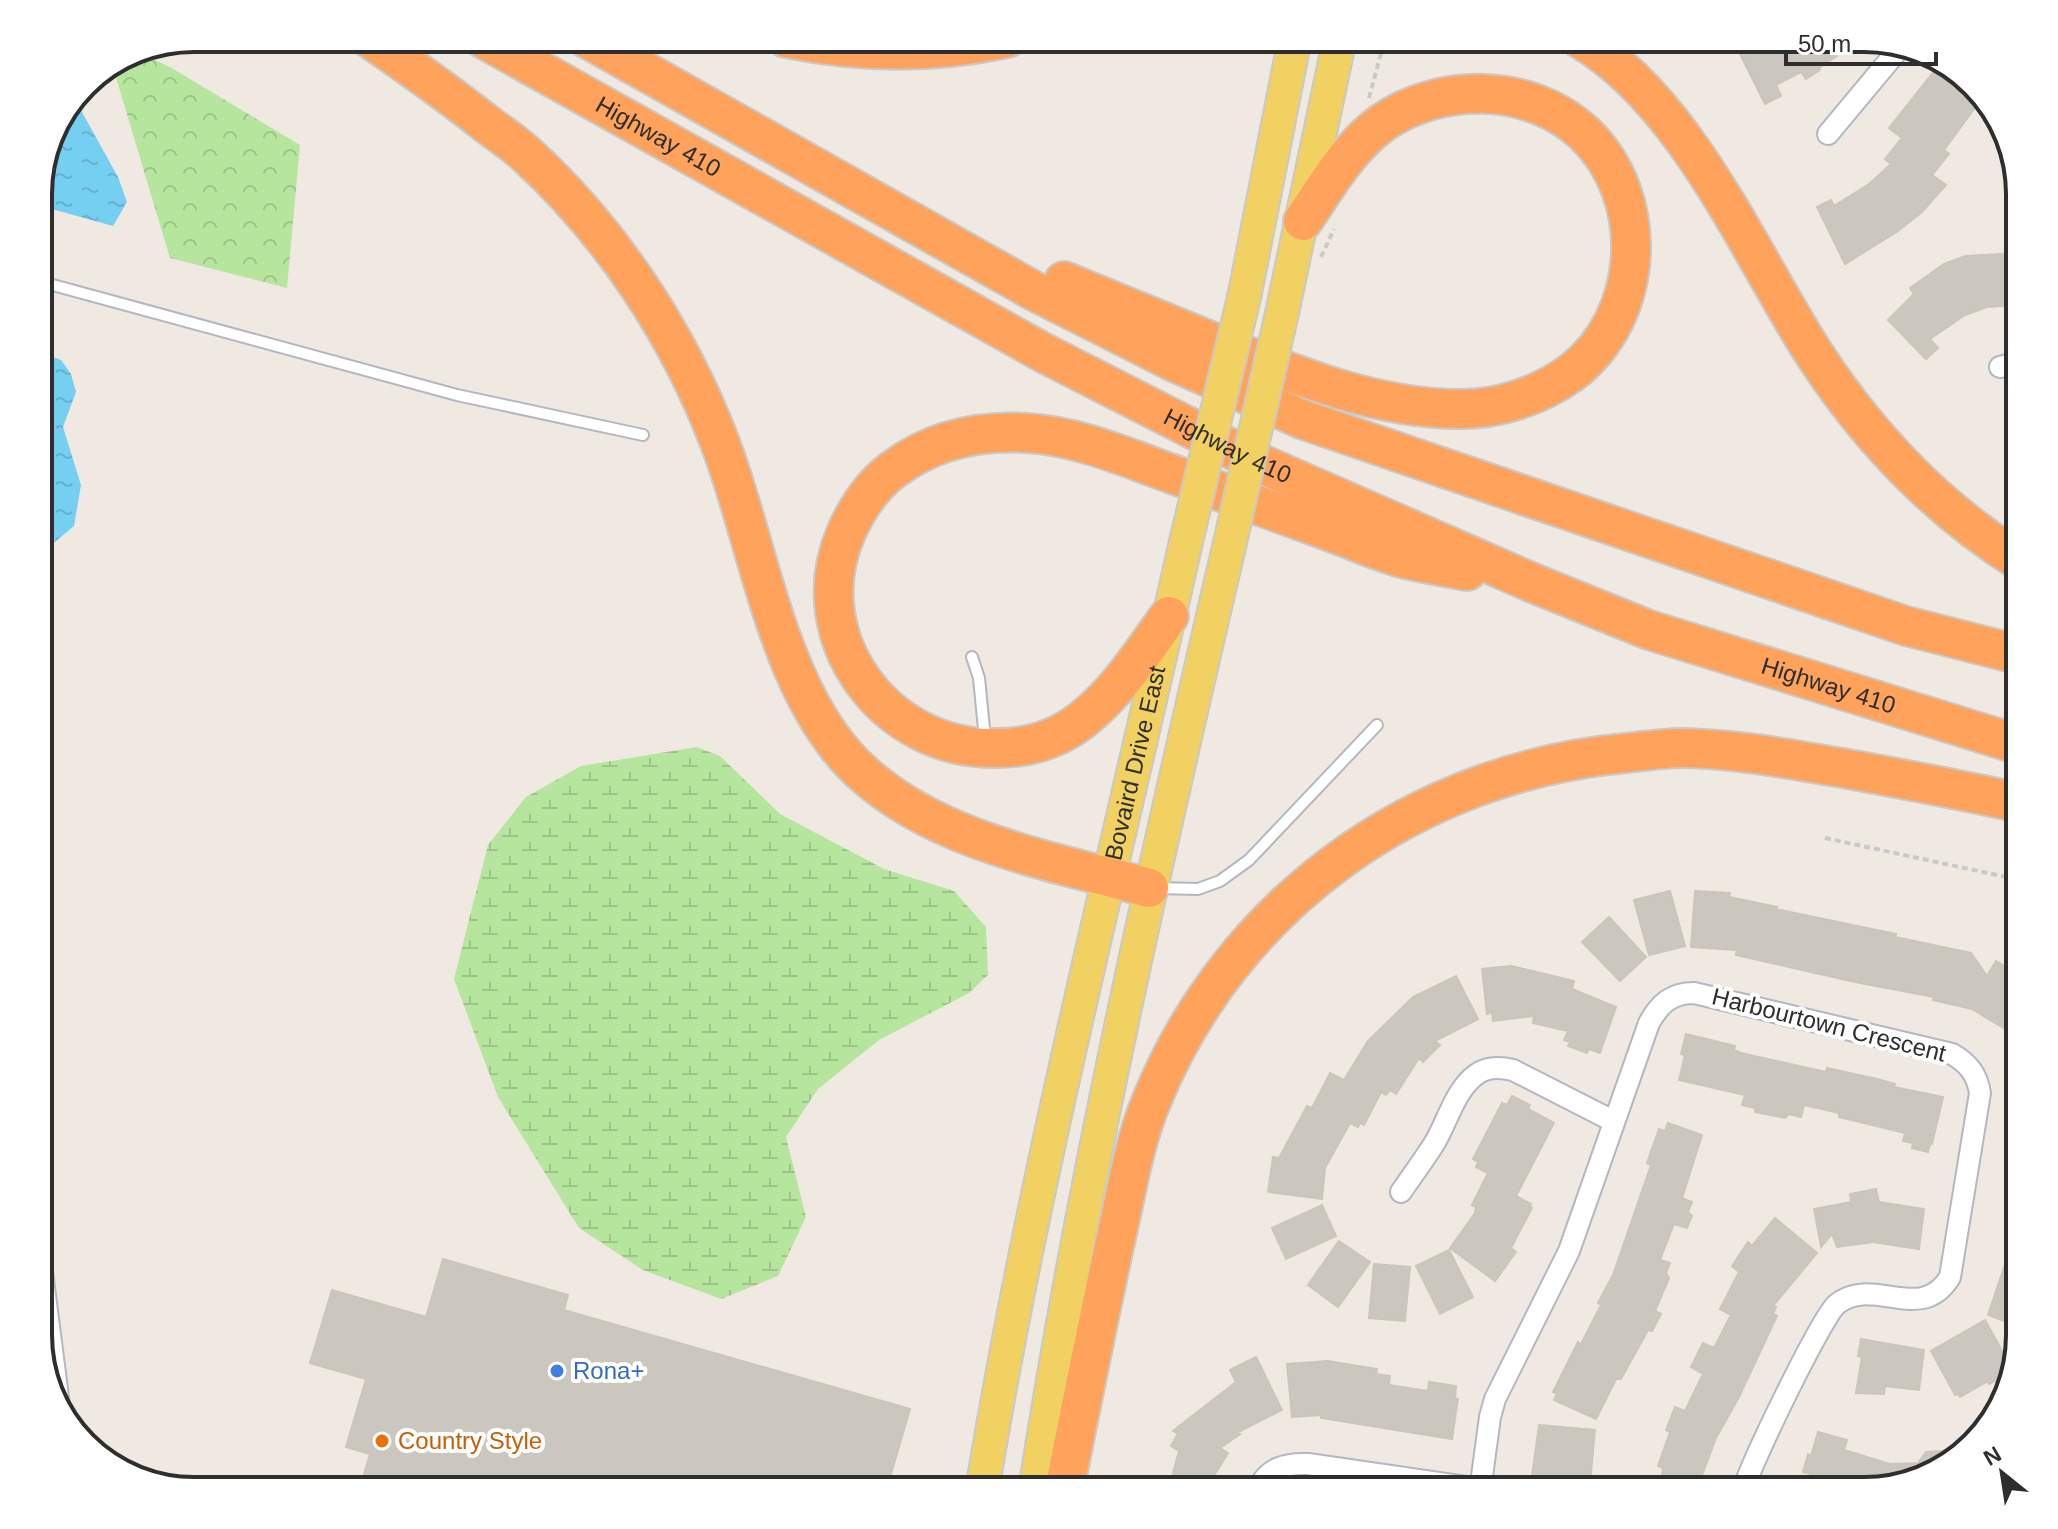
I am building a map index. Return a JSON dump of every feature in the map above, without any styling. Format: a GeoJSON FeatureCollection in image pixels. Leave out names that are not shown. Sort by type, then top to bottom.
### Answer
{"type":"FeatureCollection","features":[{"type":"Feature","properties":{"kind":"highway"},"geometry":{"type":"LineString","coordinates":[[390,52],[526,154],[596,226],[654,310],[693,378],[721,445],[779,631],[798,681],[822,723],[865,776],[900,801],[948,828],[1149,888]]}},
{"type":"Feature","properties":{"kind":"highway","name":"Highway 410"},"geometry":{"type":"LineString","coordinates":[[507,52],[1042,352],[1259,463],[1533,583],[1649,630],[2006,741]]}},
{"type":"Feature","properties":{"kind":"highway"},"geometry":{"type":"LineString","coordinates":[[611,52],[976,259],[1172,361],[1304,420],[1906,626],[2006,651]]}},
{"type":"Feature","properties":{"kind":"highway"},"geometry":{"type":"LineString","coordinates":[[1599,52],[1630,74],[1665,113],[1707,175],[1846,400],[1888,451],[1943,504],[2006,552]]}},
{"type":"Feature","properties":{"kind":"highway"},"geometry":{"type":"LineString","coordinates":[[976,259],[1012,260],[1316,383],[1393,402],[1460,409],[1520,399],[1549,388],[1565,377],[1597,348],[1615,321],[1628,286],[1630,227],[1620,188],[1609,166],[1583,133],[1562,118],[1518,97],[1463,93],[1438,98],[1397,114],[1361,142],[1303,221]]}},
{"type":"Feature","properties":{"kind":"highway"},"geometry":{"type":"LineString","coordinates":[[1169,616],[1119,685],[1082,720],[1047,740],[1011,748],[974,749],[937,739],[893,715],[874,697],[855,671],[841,639],[833,578],[839,550],[855,513],[891,471],[921,451],[958,438],[997,432],[1031,433],[1094,446],[1405,559],[1533,583]]}},
{"type":"Feature","properties":{"kind":"highway"},"geometry":{"type":"LineString","coordinates":[[1067,1477],[1135,1153],[1149,1106],[1167,1065],[1207,997],[1244,951],[1299,893],[1356,847],[1437,801],[1483,782],[1581,757],[1681,748],[1772,755],[2006,800]]}},
{"type":"Feature","properties":{"kind":"main road","name":"Bovaird Drive East"},"geometry":{"type":"LineString","coordinates":[[984,1477],[1009,1338],[1063,1073],[1245,293],[1292,52]]}},
{"type":"Feature","properties":{"kind":"main road","name":"Bovaird Drive East"},"geometry":{"type":"LineString","coordinates":[[1037,1477],[1079,1237],[1149,888],[1303,221],[1337,52]]}},
{"type":"Feature","properties":{"kind":"street"},"geometry":{"type":"LineString","coordinates":[[1828,134],[1893,56]]}},
{"type":"Feature","properties":{"kind":"street","name":"Harbourtown Crescent"},"geometry":{"type":"LineString","coordinates":[[1482,1477],[1495,1399],[1569,1251],[1649,1023],[1658,1008],[1670,997],[1682,993],[1694,993],[1952,1054],[1964,1060],[1978,1083],[1980,1093],[1950,1277],[1944,1287],[1930,1296],[1914,1300],[1868,1293],[1836,1304],[1748,1477]]}},
{"type":"Feature","properties":{"kind":"street"},"geometry":{"type":"LineString","coordinates":[[1401,1192],[1434,1143],[1464,1088],[1475,1074],[1486,1069],[1500,1067],[1513,1070],[1613,1121]]}},
{"type":"Feature","properties":{"kind":"street"},"geometry":{"type":"LineString","coordinates":[[1268,1477],[1273,1470],[1289,1463],[1394,1477]]}},
{"type":"Feature","properties":{"kind":"lane"},"geometry":{"type":"LineString","coordinates":[[52,285],[457,395],[643,435]]}},
{"type":"Feature","properties":{"kind":"lane"},"geometry":{"type":"LineString","coordinates":[[972,657],[983,701],[985,749]]}},
{"type":"Feature","properties":{"kind":"lane"},"geometry":{"type":"LineString","coordinates":[[1149,888],[1198,889],[1220,881],[1249,860],[1377,725]]}},
{"type":"Feature","properties":{"kind":"path"},"geometry":{"type":"LineString","coordinates":[[1369,102],[1382,52]]}},
{"type":"Feature","properties":{"kind":"path"},"geometry":{"type":"LineString","coordinates":[[1825,838],[2006,877]]}},
{"type":"Feature","properties":{"kind":"green space"},"geometry":{"type":"Polygon","coordinates":[[[153,59],[300,145],[287,288],[170,258],[115,76],[153,59]]]}},
{"type":"Feature","properties":{"kind":"green space"},"geometry":{"type":"Polygon","coordinates":[[[697,747],[720,756],[780,814],[884,869],[954,891],[986,927],[988,975],[969,993],[879,1040],[818,1089],[786,1137],[806,1217],[778,1276],[721,1299],[643,1270],[579,1228],[498,1097],[454,979],[488,845],[526,797],[581,766],[697,747]]]}},
{"type":"Feature","properties":{"kind":"water"},"geometry":{"type":"Polygon","coordinates":[[[80,109],[118,177],[127,202],[113,226],[52,209],[57,158],[67,131],[80,109]]]}},
{"type":"Feature","properties":{"kind":"water"},"geometry":{"type":"Polygon","coordinates":[[[52,356],[61,360],[71,374],[76,392],[63,427],[81,485],[74,526],[52,544],[52,356]]]}},
{"type":"Feature","properties":{"kind":"building"},"geometry":{"type":"Polygon","coordinates":[[[1834,52],[1837,56],[1806,79],[1801,72],[1776,85],[1781,96],[1765,104],[1740,54],[1834,52]]]}},
{"type":"Feature","properties":{"kind":"building"},"geometry":{"type":"Polygon","coordinates":[[[1935,71],[1950,81],[1976,107],[1944,150],[1949,154],[1932,175],[1946,185],[1922,212],[1898,231],[1845,264],[1817,207],[1831,200],[1834,206],[1869,184],[1891,164],[1885,159],[1902,138],[1889,128],[1935,71]]]}},
{"type":"Feature","properties":{"kind":"building"},"geometry":{"type":"Polygon","coordinates":[[[2006,254],[2006,306],[1987,307],[1965,315],[1930,339],[1938,348],[1926,359],[1888,320],[1914,294],[1910,288],[1944,264],[1965,256],[2006,254]]]}},
{"type":"Feature","properties":{"kind":"building"},"geometry":{"type":"Polygon","coordinates":[[[1670,891],[1685,946],[1649,955],[1634,900],[1670,891]]]}},
{"type":"Feature","properties":{"kind":"building"},"geometry":{"type":"Polygon","coordinates":[[[1695,891],[1730,893],[1729,897],[1776,909],[1971,953],[1987,976],[1996,961],[2006,967],[2006,1030],[1972,1009],[1933,1000],[1934,997],[1736,955],[1737,950],[1691,947],[1695,891]]]}},
{"type":"Feature","properties":{"kind":"building"},"geometry":{"type":"Polygon","coordinates":[[[1609,917],[1646,957],[1620,981],[1582,942],[1609,917]]]}},
{"type":"Feature","properties":{"kind":"building"},"geometry":{"type":"Polygon","coordinates":[[[1511,966],[1574,981],[1572,989],[1616,1007],[1600,1053],[1589,1049],[1587,1053],[1568,1046],[1570,1042],[1564,1040],[1568,1031],[1533,1023],[1534,1016],[1493,1021],[1492,1012],[1487,1014],[1482,969],[1511,966]]]}},
{"type":"Feature","properties":{"kind":"building"},"geometry":{"type":"Polygon","coordinates":[[[1456,976],[1478,1019],[1435,1041],[1440,1045],[1423,1062],[1419,1058],[1396,1094],[1390,1090],[1386,1095],[1381,1092],[1364,1125],[1360,1123],[1358,1127],[1350,1123],[1325,1168],[1322,1199],[1268,1192],[1273,1157],[1279,1158],[1307,1106],[1312,1108],[1330,1073],[1344,1080],[1368,1041],[1413,997],[1456,976]]]}},
{"type":"Feature","properties":{"kind":"building"},"geometry":{"type":"Polygon","coordinates":[[[1686,1034],[1735,1046],[1734,1050],[1741,1053],[1826,1072],[1827,1068],[1943,1097],[1932,1144],[1928,1152],[1912,1148],[1913,1143],[1903,1141],[1905,1133],[1804,1105],[1801,1117],[1789,1114],[1785,1118],[1755,1112],[1755,1108],[1742,1105],[1745,1095],[1679,1080],[1686,1034]]]}},
{"type":"Feature","properties":{"kind":"building"},"geometry":{"type":"Polygon","coordinates":[[[1512,1096],[1554,1123],[1516,1196],[1531,1204],[1532,1208],[1511,1248],[1516,1252],[1495,1281],[1450,1248],[1475,1213],[1476,1207],[1472,1205],[1488,1173],[1476,1167],[1478,1162],[1473,1159],[1502,1103],[1507,1105],[1512,1096]]]}},
{"type":"Feature","properties":{"kind":"building"},"geometry":{"type":"Polygon","coordinates":[[[1668,1123],[1702,1135],[1682,1198],[1692,1202],[1688,1212],[1692,1216],[1687,1228],[1674,1224],[1660,1260],[1670,1263],[1666,1273],[1669,1278],[1655,1311],[1661,1314],[1652,1331],[1648,1330],[1621,1379],[1616,1379],[1596,1419],[1554,1400],[1557,1394],[1553,1392],[1601,1305],[1598,1303],[1613,1275],[1651,1165],[1647,1163],[1659,1129],[1665,1131],[1668,1123]]]}},
{"type":"Feature","properties":{"kind":"building"},"geometry":{"type":"Polygon","coordinates":[[[1876,1189],[1879,1202],[1924,1209],[1919,1249],[1873,1242],[1837,1247],[1832,1234],[1821,1247],[1814,1209],[1851,1202],[1850,1194],[1876,1189]]]}},
{"type":"Feature","properties":{"kind":"building"},"geometry":{"type":"Polygon","coordinates":[[[1322,1205],[1336,1236],[1286,1259],[1272,1228],[1322,1205]]]}},
{"type":"Feature","properties":{"kind":"building"},"geometry":{"type":"Polygon","coordinates":[[[1775,1218],[1817,1253],[1773,1306],[1776,1307],[1773,1314],[1777,1316],[1716,1438],[1701,1477],[1662,1477],[1663,1468],[1658,1466],[1670,1432],[1666,1430],[1675,1407],[1685,1411],[1703,1374],[1691,1367],[1703,1343],[1714,1348],[1731,1315],[1720,1309],[1739,1272],[1732,1266],[1748,1242],[1752,1246],[1775,1218]]]}},
{"type":"Feature","properties":{"kind":"building"},"geometry":{"type":"Polygon","coordinates":[[[1339,1241],[1370,1262],[1338,1307],[1308,1285],[1339,1241]]]}},
{"type":"Feature","properties":{"kind":"building"},"geometry":{"type":"Polygon","coordinates":[[[1449,1250],[1473,1297],[1440,1314],[1416,1266],[1449,1250]]]}},
{"type":"Feature","properties":{"kind":"building","name":"Rona+"},"geometry":{"type":"Polygon","coordinates":[[[443,1259],[568,1295],[564,1310],[910,1409],[890,1477],[363,1477],[370,1454],[346,1447],[366,1379],[310,1363],[332,1290],[426,1317],[443,1259]]]}},
{"type":"Feature","properties":{"kind":"building"},"geometry":{"type":"Polygon","coordinates":[[[2006,1262],[2006,1322],[1988,1315],[2006,1262]]]}},
{"type":"Feature","properties":{"kind":"building"},"geometry":{"type":"Polygon","coordinates":[[[1374,1264],[1410,1267],[1405,1321],[1369,1318],[1374,1264]]]}},
{"type":"Feature","properties":{"kind":"building"},"geometry":{"type":"Polygon","coordinates":[[[1985,1320],[2004,1355],[1998,1379],[1989,1384],[1988,1381],[1960,1397],[1955,1395],[1931,1351],[1985,1320]]]}},
{"type":"Feature","properties":{"kind":"building"},"geometry":{"type":"Polygon","coordinates":[[[1861,1339],[1924,1350],[1919,1390],[1885,1386],[1884,1394],[1856,1393],[1862,1357],[1858,1356],[1861,1339]]]}},
{"type":"Feature","properties":{"kind":"building"},"geometry":{"type":"Polygon","coordinates":[[[1256,1357],[1282,1410],[1238,1432],[1240,1434],[1220,1448],[1228,1453],[1213,1477],[1172,1477],[1179,1451],[1171,1446],[1178,1434],[1173,1431],[1236,1382],[1230,1370],[1256,1357]]]}},
{"type":"Feature","properties":{"kind":"building"},"geometry":{"type":"Polygon","coordinates":[[[1328,1361],[1377,1369],[1376,1374],[1390,1376],[1389,1385],[1428,1391],[1429,1382],[1456,1386],[1455,1398],[1458,1399],[1452,1439],[1321,1418],[1321,1415],[1292,1417],[1287,1364],[1328,1361]]]}},
{"type":"Feature","properties":{"kind":"building"},"geometry":{"type":"Polygon","coordinates":[[[1539,1425],[1595,1430],[1591,1477],[1532,1477],[1539,1425]]]}},
{"type":"Feature","properties":{"kind":"building"},"geometry":{"type":"Polygon","coordinates":[[[1818,1432],[1847,1440],[1844,1450],[1890,1464],[1918,1463],[1926,1452],[1946,1451],[1900,1472],[1864,1477],[1810,1477],[1811,1474],[1803,1472],[1808,1454],[1811,1456],[1818,1432]]]}},
{"type":"Feature","properties":{"kind":"place","name":"Rona+"},"geometry":{"type":"Point","coordinates":[557,1371]}},
{"type":"Feature","properties":{"kind":"place","name":"Country Style"},"geometry":{"type":"Point","coordinates":[382,1441]}}]}
